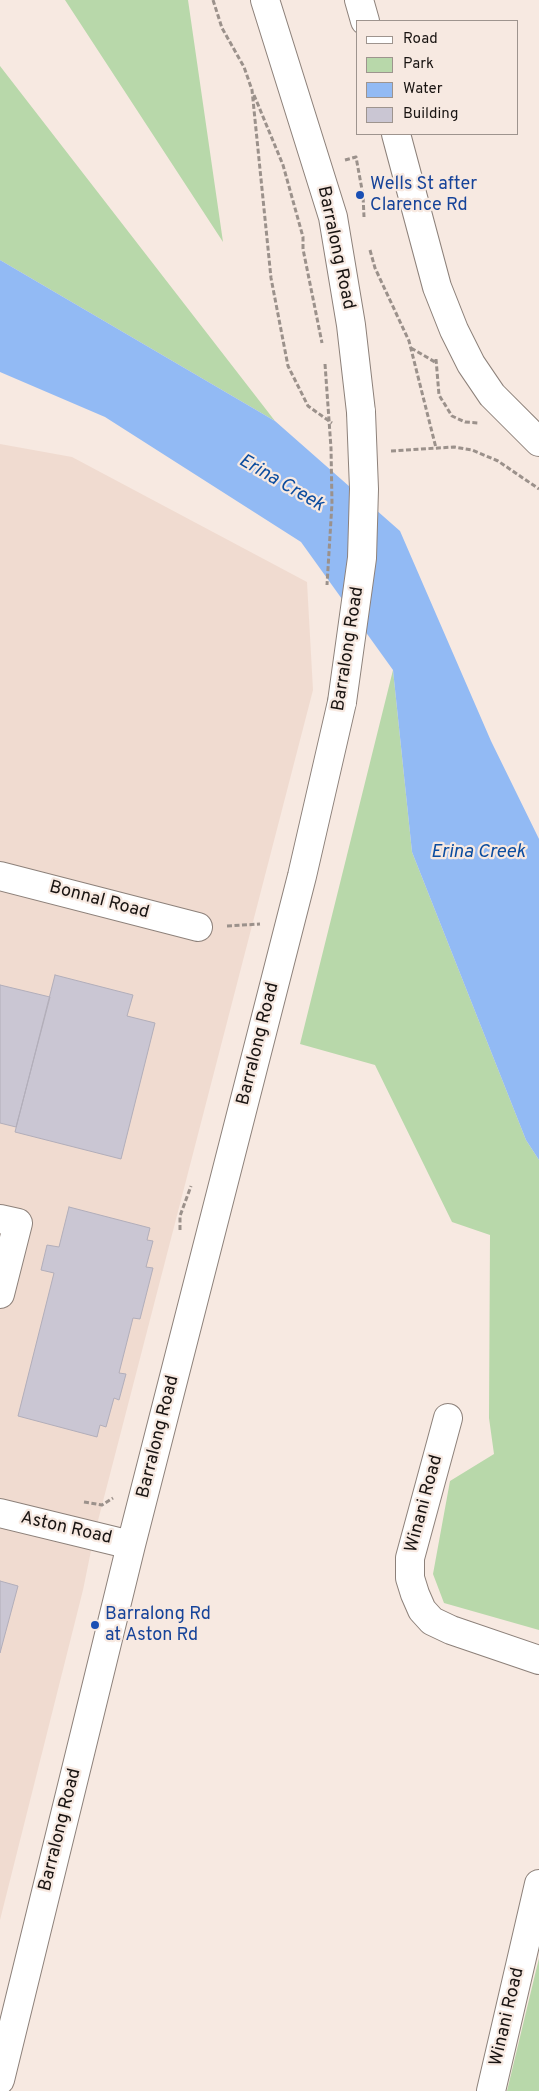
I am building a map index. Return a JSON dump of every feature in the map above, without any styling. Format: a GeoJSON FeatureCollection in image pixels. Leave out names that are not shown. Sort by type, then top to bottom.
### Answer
{"type":"FeatureCollection","features":[{"type":"Feature","properties":{"kind":"street","name":"Barralong Road"},"geometry":{"type":"LineString","coordinates":[[0,2080],[131,1545],[302,876],[342,702],[362,558],[364,489],[361,412],[351,325],[333,217],[265,0]]}},
{"type":"Feature","properties":{"kind":"street"},"geometry":{"type":"LineString","coordinates":[[359,0],[365,20]]}},
{"type":"Feature","properties":{"kind":"street"},"geometry":{"type":"LineString","coordinates":[[396,135],[437,287],[454,330],[471,364],[492,394],[539,442]]}},
{"type":"Feature","properties":{"kind":"street","name":"Bonnal Road"},"geometry":{"type":"LineString","coordinates":[[0,876],[198,927]]}},
{"type":"Feature","properties":{"kind":"street"},"geometry":{"type":"LineString","coordinates":[[0,1218],[18,1223],[0,1294]]}},
{"type":"Feature","properties":{"kind":"street","name":"Winani Road"},"geometry":{"type":"LineString","coordinates":[[448,1418],[410,1558],[410,1578],[415,1594],[422,1610],[432,1621],[451,1630],[539,1660]]}},
{"type":"Feature","properties":{"kind":"street","name":"Aston Road"},"geometry":{"type":"LineString","coordinates":[[0,1513],[131,1545]]}},
{"type":"Feature","properties":{"kind":"street","name":"Winani Road"},"geometry":{"type":"LineString","coordinates":[[491,2091],[539,1884]]}},
{"type":"Feature","properties":{"kind":"path"},"geometry":{"type":"LineString","coordinates":[[252,90],[283,166],[303,237],[303,249],[322,347]]}},
{"type":"Feature","properties":{"kind":"path"},"geometry":{"type":"LineString","coordinates":[[317,166],[356,157],[363,195],[365,224]]}},
{"type":"Feature","properties":{"kind":"path"},"geometry":{"type":"LineString","coordinates":[[368,242],[375,268],[410,347],[436,448]]}},
{"type":"Feature","properties":{"kind":"path"},"geometry":{"type":"LineString","coordinates":[[410,347],[435,362]]}},
{"type":"Feature","properties":{"kind":"path"},"geometry":{"type":"LineString","coordinates":[[324,355],[331,448],[332,503],[327,586]]}},
{"type":"Feature","properties":{"kind":"path"},"geometry":{"type":"LineString","coordinates":[[198,927],[261,924]]}},
{"type":"Feature","properties":{"kind":"shaded area"},"geometry":{"type":"Polygon","coordinates":[[[0,444],[72,457],[307,582],[313,690],[94,1536],[83,1590],[0,1920],[0,444]]]}},
{"type":"Feature","properties":{"kind":"green space"},"geometry":{"type":"Polygon","coordinates":[[[65,0],[188,0],[223,242],[65,0]]]}},
{"type":"Feature","properties":{"kind":"green space"},"geometry":{"type":"Polygon","coordinates":[[[0,66],[275,421],[0,260],[0,66]]]}},
{"type":"Feature","properties":{"kind":"green space"},"geometry":{"type":"Polygon","coordinates":[[[393,670],[412,852],[526,1140],[539,1160],[539,1630],[444,1603],[433,1574],[450,1481],[494,1454],[489,1418],[490,1235],[452,1222],[375,1065],[300,1044],[393,670]]]}},
{"type":"Feature","properties":{"kind":"green space"},"geometry":{"type":"Polygon","coordinates":[[[539,1958],[539,2091],[507,2091],[539,1958]]]}},
{"type":"Feature","properties":{"kind":"water","name":"Erina Creek"},"geometry":{"type":"Polygon","coordinates":[[[0,260],[275,421],[400,531],[491,741],[539,839],[539,1160],[526,1140],[412,852],[393,670],[301,542],[105,417],[0,372],[0,260]]]}},
{"type":"Feature","properties":{"kind":"building"},"geometry":{"type":"Polygon","coordinates":[[[55,975],[133,995],[127,1016],[155,1023],[121,1159],[15,1132],[55,975]]]}},
{"type":"Feature","properties":{"kind":"building"},"geometry":{"type":"Polygon","coordinates":[[[0,985],[50,997],[16,1127],[0,1123],[0,985]]]}},
{"type":"Feature","properties":{"kind":"building"},"geometry":{"type":"Polygon","coordinates":[[[69,1207],[150,1228],[147,1240],[153,1241],[146,1267],[153,1268],[140,1319],[133,1318],[119,1373],[126,1374],[119,1400],[114,1398],[106,1427],[100,1425],[97,1437],[18,1416],[54,1273],[41,1270],[47,1245],[59,1247],[69,1207]]]}},
{"type":"Feature","properties":{"kind":"building"},"geometry":{"type":"Polygon","coordinates":[[[0,1581],[18,1586],[0,1653],[0,1581]]]}},
{"type":"Feature","properties":{"kind":"place","name":"Wells St after Clarence Rd"},"geometry":{"type":"Point","coordinates":[360,195]}},
{"type":"Feature","properties":{"kind":"place","name":"Barralong Rd at Aston Rd"},"geometry":{"type":"Point","coordinates":[95,1625]}}]}
